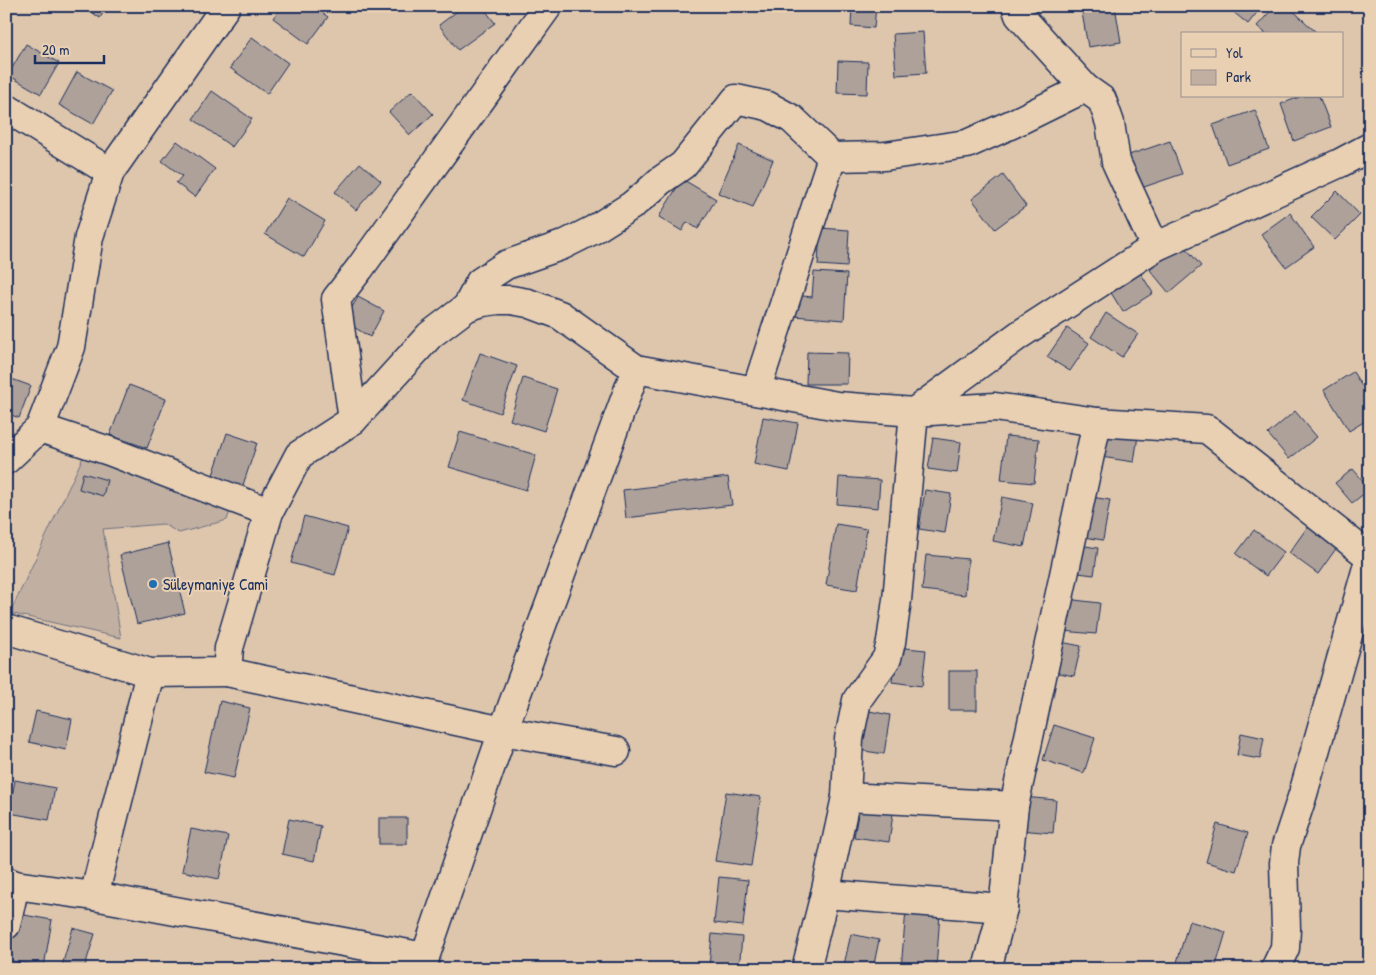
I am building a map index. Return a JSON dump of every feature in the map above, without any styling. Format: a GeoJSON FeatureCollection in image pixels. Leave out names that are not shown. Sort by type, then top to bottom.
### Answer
{"type":"FeatureCollection","features":[{"type":"Feature","properties":{"kind":"street"},"geometry":{"type":"LineString","coordinates":[[353,420],[336,299],[548,6]]}},
{"type":"Feature","properties":{"kind":"street"},"geometry":{"type":"LineString","coordinates":[[1016,6],[1019,15],[1084,88],[1102,100],[1110,123],[1116,162],[1155,247]]}},
{"type":"Feature","properties":{"kind":"street"},"geometry":{"type":"LineString","coordinates":[[6,460],[40,428],[71,347],[89,237],[110,172],[219,8]]}},
{"type":"Feature","properties":{"kind":"street"},"geometry":{"type":"LineString","coordinates":[[467,307],[480,282],[506,265],[562,245],[601,225],[636,202],[660,181],[683,165],[736,99],[768,106],[792,118],[832,157],[885,156],[967,144],[1084,88]]}},
{"type":"Feature","properties":{"kind":"street"},"geometry":{"type":"LineString","coordinates":[[6,108],[110,172]]}},
{"type":"Feature","properties":{"kind":"street"},"geometry":{"type":"LineString","coordinates":[[806,969],[825,894],[846,797],[849,739],[857,700],[887,658],[891,642],[914,412],[1018,335],[1155,247],[1340,163],[1370,147]]}},
{"type":"Feature","properties":{"kind":"street"},"geometry":{"type":"LineString","coordinates":[[756,391],[832,157]]}},
{"type":"Feature","properties":{"kind":"street"},"geometry":{"type":"LineString","coordinates":[[226,672],[230,648],[269,512],[299,455],[353,420],[430,335],[467,307],[483,302],[511,300],[528,303],[560,315],[636,369],[837,406],[914,412],[995,407],[1097,422],[1207,429],[1370,557],[1303,794],[1286,846],[1284,863],[1285,948],[1275,969]]}},
{"type":"Feature","properties":{"kind":"street"},"geometry":{"type":"LineString","coordinates":[[6,926],[11,883],[94,896],[424,963],[503,732],[636,369]]}},
{"type":"Feature","properties":{"kind":"street"},"geometry":{"type":"LineString","coordinates":[[987,969],[1003,908],[1014,806],[1097,422]]}},
{"type":"Feature","properties":{"kind":"street"},"geometry":{"type":"LineString","coordinates":[[40,428],[109,451],[269,512]]}},
{"type":"Feature","properties":{"kind":"street"},"geometry":{"type":"LineString","coordinates":[[6,629],[150,673],[226,672],[503,732],[616,751]]}},
{"type":"Feature","properties":{"kind":"street"},"geometry":{"type":"LineString","coordinates":[[94,896],[150,673]]}},
{"type":"Feature","properties":{"kind":"street"},"geometry":{"type":"LineString","coordinates":[[846,797],[1014,806]]}},
{"type":"Feature","properties":{"kind":"street"},"geometry":{"type":"LineString","coordinates":[[825,894],[1003,908]]}},
{"type":"Feature","properties":{"kind":"green space"},"geometry":{"type":"Polygon","coordinates":[[[84,455],[230,511],[227,520],[179,533],[163,524],[103,529],[121,638],[10,613],[84,455]]]}},
{"type":"Feature","properties":{"kind":"building"},"geometry":{"type":"Polygon","coordinates":[[[83,6],[107,6],[100,18],[83,6]]]}},
{"type":"Feature","properties":{"kind":"building"},"geometry":{"type":"Polygon","coordinates":[[[282,6],[313,6],[328,17],[308,44],[273,18],[282,6]]]}},
{"type":"Feature","properties":{"kind":"building"},"geometry":{"type":"Polygon","coordinates":[[[464,6],[482,6],[495,23],[458,50],[439,25],[464,6]]]}},
{"type":"Feature","properties":{"kind":"building"},"geometry":{"type":"Polygon","coordinates":[[[852,6],[876,6],[874,28],[851,26],[852,6]]]}},
{"type":"Feature","properties":{"kind":"building"},"geometry":{"type":"Polygon","coordinates":[[[1115,6],[1121,42],[1088,47],[1081,7],[1115,6]]]}},
{"type":"Feature","properties":{"kind":"building"},"geometry":{"type":"Polygon","coordinates":[[[1226,6],[1262,6],[1248,24],[1226,6]]]}},
{"type":"Feature","properties":{"kind":"building"},"geometry":{"type":"Polygon","coordinates":[[[1275,6],[1288,6],[1316,32],[1264,32],[1257,26],[1275,6]]]}},
{"type":"Feature","properties":{"kind":"building"},"geometry":{"type":"Polygon","coordinates":[[[923,32],[926,73],[896,75],[893,34],[923,32]]]}},
{"type":"Feature","properties":{"kind":"building"},"geometry":{"type":"Polygon","coordinates":[[[252,37],[288,63],[267,94],[230,68],[252,37]]]}},
{"type":"Feature","properties":{"kind":"building"},"geometry":{"type":"Polygon","coordinates":[[[26,44],[59,63],[41,94],[8,75],[26,44]]]}},
{"type":"Feature","properties":{"kind":"building"},"geometry":{"type":"Polygon","coordinates":[[[838,61],[868,62],[867,94],[837,93],[838,61]]]}},
{"type":"Feature","properties":{"kind":"building"},"geometry":{"type":"Polygon","coordinates":[[[77,72],[112,91],[93,124],[59,105],[77,72]]]}},
{"type":"Feature","properties":{"kind":"building"},"geometry":{"type":"Polygon","coordinates":[[[212,91],[252,119],[232,147],[193,119],[212,91]]]}},
{"type":"Feature","properties":{"kind":"building"},"geometry":{"type":"Polygon","coordinates":[[[412,91],[433,114],[410,135],[389,112],[412,91]]]}},
{"type":"Feature","properties":{"kind":"building"},"geometry":{"type":"Polygon","coordinates":[[[1297,98],[1320,98],[1331,127],[1294,141],[1281,104],[1297,98]]]}},
{"type":"Feature","properties":{"kind":"building"},"geometry":{"type":"Polygon","coordinates":[[[1255,110],[1269,149],[1227,164],[1213,125],[1255,110]]]}},
{"type":"Feature","properties":{"kind":"building"},"geometry":{"type":"Polygon","coordinates":[[[177,141],[215,169],[195,197],[176,183],[182,176],[162,161],[177,141]]]}},
{"type":"Feature","properties":{"kind":"building"},"geometry":{"type":"Polygon","coordinates":[[[1170,141],[1182,174],[1141,188],[1129,155],[1170,141]]]}},
{"type":"Feature","properties":{"kind":"building"},"geometry":{"type":"Polygon","coordinates":[[[739,145],[773,160],[753,207],[718,193],[739,145]]]}},
{"type":"Feature","properties":{"kind":"building"},"geometry":{"type":"Polygon","coordinates":[[[360,163],[381,181],[356,210],[335,192],[360,163]]]}},
{"type":"Feature","properties":{"kind":"building"},"geometry":{"type":"Polygon","coordinates":[[[1370,174],[1370,191],[1361,181],[1370,174]]]}},
{"type":"Feature","properties":{"kind":"building"},"geometry":{"type":"Polygon","coordinates":[[[1003,175],[1026,206],[995,229],[972,199],[1003,175]]]}},
{"type":"Feature","properties":{"kind":"building"},"geometry":{"type":"Polygon","coordinates":[[[682,179],[716,199],[698,229],[687,222],[682,231],[659,217],[682,179]]]}},
{"type":"Feature","properties":{"kind":"building"},"geometry":{"type":"Polygon","coordinates":[[[1337,191],[1360,215],[1335,240],[1311,217],[1337,191]]]}},
{"type":"Feature","properties":{"kind":"building"},"geometry":{"type":"Polygon","coordinates":[[[287,198],[325,221],[304,257],[265,234],[287,198]]]}},
{"type":"Feature","properties":{"kind":"building"},"geometry":{"type":"Polygon","coordinates":[[[1290,213],[1314,247],[1286,267],[1261,234],[1290,213]]]}},
{"type":"Feature","properties":{"kind":"building"},"geometry":{"type":"Polygon","coordinates":[[[820,228],[849,230],[847,267],[818,265],[820,228]]]}},
{"type":"Feature","properties":{"kind":"building"},"geometry":{"type":"Polygon","coordinates":[[[1182,243],[1201,266],[1169,293],[1150,270],[1182,243]]]}},
{"type":"Feature","properties":{"kind":"building"},"geometry":{"type":"Polygon","coordinates":[[[1135,264],[1153,293],[1123,312],[1105,283],[1135,264]]]}},
{"type":"Feature","properties":{"kind":"building"},"geometry":{"type":"Polygon","coordinates":[[[814,272],[847,274],[844,320],[793,316],[794,295],[812,297],[814,272]]]}},
{"type":"Feature","properties":{"kind":"building"},"geometry":{"type":"Polygon","coordinates":[[[358,297],[384,311],[370,337],[344,321],[358,297]]]}},
{"type":"Feature","properties":{"kind":"building"},"geometry":{"type":"Polygon","coordinates":[[[1106,313],[1138,334],[1122,357],[1091,337],[1106,313]]]}},
{"type":"Feature","properties":{"kind":"building"},"geometry":{"type":"Polygon","coordinates":[[[1067,328],[1089,343],[1070,371],[1047,357],[1067,328]]]}},
{"type":"Feature","properties":{"kind":"building"},"geometry":{"type":"Polygon","coordinates":[[[807,352],[848,353],[847,384],[806,384],[807,352]]]}},
{"type":"Feature","properties":{"kind":"building"},"geometry":{"type":"Polygon","coordinates":[[[480,353],[517,366],[500,413],[463,400],[480,353]]]}},
{"type":"Feature","properties":{"kind":"building"},"geometry":{"type":"Polygon","coordinates":[[[1353,372],[1370,399],[1370,418],[1349,431],[1324,390],[1353,372]]]}},
{"type":"Feature","properties":{"kind":"building"},"geometry":{"type":"Polygon","coordinates":[[[6,377],[31,386],[19,418],[6,413],[6,377]]]}},
{"type":"Feature","properties":{"kind":"building"},"geometry":{"type":"Polygon","coordinates":[[[523,378],[557,389],[544,431],[510,420],[523,378]]]}},
{"type":"Feature","properties":{"kind":"building"},"geometry":{"type":"Polygon","coordinates":[[[129,385],[166,399],[147,448],[110,435],[129,385]]]}},
{"type":"Feature","properties":{"kind":"building"},"geometry":{"type":"Polygon","coordinates":[[[1295,411],[1317,437],[1289,459],[1268,434],[1295,411]]]}},
{"type":"Feature","properties":{"kind":"building"},"geometry":{"type":"Polygon","coordinates":[[[763,417],[798,423],[789,471],[754,464],[763,417]]]}},
{"type":"Feature","properties":{"kind":"building"},"geometry":{"type":"Polygon","coordinates":[[[1106,425],[1139,429],[1134,462],[1101,457],[1106,425]]]}},
{"type":"Feature","properties":{"kind":"building"},"geometry":{"type":"Polygon","coordinates":[[[460,432],[536,455],[526,490],[449,467],[460,432]]]}},
{"type":"Feature","properties":{"kind":"building"},"geometry":{"type":"Polygon","coordinates":[[[227,433],[257,443],[242,488],[212,478],[227,433]]]}},
{"type":"Feature","properties":{"kind":"building"},"geometry":{"type":"Polygon","coordinates":[[[1006,436],[1039,439],[1034,483],[1001,480],[1006,436]]]}},
{"type":"Feature","properties":{"kind":"building"},"geometry":{"type":"Polygon","coordinates":[[[933,438],[961,442],[957,473],[928,469],[933,438]]]}},
{"type":"Feature","properties":{"kind":"building"},"geometry":{"type":"Polygon","coordinates":[[[1353,469],[1370,489],[1352,503],[1335,483],[1353,469]]]}},
{"type":"Feature","properties":{"kind":"building"},"geometry":{"type":"Polygon","coordinates":[[[83,473],[107,480],[103,496],[79,489],[83,473]]]}},
{"type":"Feature","properties":{"kind":"building"},"geometry":{"type":"Polygon","coordinates":[[[728,477],[732,505],[626,518],[623,490],[728,477]]]}},
{"type":"Feature","properties":{"kind":"building"},"geometry":{"type":"Polygon","coordinates":[[[839,477],[880,480],[878,508],[837,504],[839,477]]]}},
{"type":"Feature","properties":{"kind":"building"},"geometry":{"type":"Polygon","coordinates":[[[925,490],[951,494],[945,533],[919,529],[925,490]]]}},
{"type":"Feature","properties":{"kind":"building"},"geometry":{"type":"Polygon","coordinates":[[[1085,496],[1110,500],[1103,540],[1078,536],[1085,496]]]}},
{"type":"Feature","properties":{"kind":"building"},"geometry":{"type":"Polygon","coordinates":[[[1002,497],[1033,503],[1024,547],[993,541],[1002,497]]]}},
{"type":"Feature","properties":{"kind":"building"},"geometry":{"type":"Polygon","coordinates":[[[304,516],[348,528],[335,575],[291,563],[304,516]]]}},
{"type":"Feature","properties":{"kind":"building"},"geometry":{"type":"Polygon","coordinates":[[[1311,522],[1340,543],[1318,574],[1289,553],[1311,522]]]}},
{"type":"Feature","properties":{"kind":"building"},"geometry":{"type":"Polygon","coordinates":[[[836,524],[867,529],[857,590],[826,585],[836,524]]]}},
{"type":"Feature","properties":{"kind":"building"},"geometry":{"type":"Polygon","coordinates":[[[1254,530],[1284,552],[1266,576],[1236,554],[1254,530]]]}},
{"type":"Feature","properties":{"kind":"building","name":"Süleymaniye Cami"},"geometry":{"type":"Polygon","coordinates":[[[168,543],[185,613],[137,624],[120,555],[168,543]]]}},
{"type":"Feature","properties":{"kind":"building"},"geometry":{"type":"Polygon","coordinates":[[[1073,544],[1098,548],[1094,575],[1070,572],[1073,544]]]}},
{"type":"Feature","properties":{"kind":"building"},"geometry":{"type":"Polygon","coordinates":[[[926,555],[968,559],[965,595],[922,590],[926,555]]]}},
{"type":"Feature","properties":{"kind":"building"},"geometry":{"type":"Polygon","coordinates":[[[1066,599],[1100,603],[1096,634],[1062,631],[1066,599]]]}},
{"type":"Feature","properties":{"kind":"building"},"geometry":{"type":"Polygon","coordinates":[[[1056,641],[1081,646],[1074,676],[1049,671],[1056,641]]]}},
{"type":"Feature","properties":{"kind":"building"},"geometry":{"type":"Polygon","coordinates":[[[896,647],[926,650],[922,686],[892,682],[896,647]]]}},
{"type":"Feature","properties":{"kind":"building"},"geometry":{"type":"Polygon","coordinates":[[[949,671],[977,671],[977,710],[949,710],[949,671]]]}},
{"type":"Feature","properties":{"kind":"building"},"geometry":{"type":"Polygon","coordinates":[[[220,701],[250,708],[234,778],[204,772],[220,701]]]}},
{"type":"Feature","properties":{"kind":"building"},"geometry":{"type":"Polygon","coordinates":[[[864,710],[890,715],[884,754],[858,750],[864,710]]]}},
{"type":"Feature","properties":{"kind":"building"},"geometry":{"type":"Polygon","coordinates":[[[36,711],[72,719],[66,750],[29,742],[36,711]]]}},
{"type":"Feature","properties":{"kind":"building"},"geometry":{"type":"Polygon","coordinates":[[[1054,725],[1095,738],[1084,773],[1043,760],[1054,725]]]}},
{"type":"Feature","properties":{"kind":"building"},"geometry":{"type":"Polygon","coordinates":[[[1241,733],[1264,738],[1260,759],[1237,755],[1241,733]]]}},
{"type":"Feature","properties":{"kind":"building"},"geometry":{"type":"Polygon","coordinates":[[[15,780],[55,788],[49,820],[9,813],[15,780]]]}},
{"type":"Feature","properties":{"kind":"building"},"geometry":{"type":"Polygon","coordinates":[[[726,792],[761,797],[751,866],[715,861],[726,792]]]}},
{"type":"Feature","properties":{"kind":"building"},"geometry":{"type":"Polygon","coordinates":[[[1023,797],[1056,800],[1053,833],[1020,830],[1023,797]]]}},
{"type":"Feature","properties":{"kind":"building"},"geometry":{"type":"Polygon","coordinates":[[[860,803],[894,807],[889,842],[854,837],[860,803]]]}},
{"type":"Feature","properties":{"kind":"building"},"geometry":{"type":"Polygon","coordinates":[[[379,818],[407,818],[407,844],[379,844],[379,818]]]}},
{"type":"Feature","properties":{"kind":"building"},"geometry":{"type":"Polygon","coordinates":[[[289,819],[321,826],[314,861],[282,854],[289,819]]]}},
{"type":"Feature","properties":{"kind":"building"},"geometry":{"type":"Polygon","coordinates":[[[1217,824],[1248,833],[1236,871],[1206,862],[1217,824]]]}},
{"type":"Feature","properties":{"kind":"building"},"geometry":{"type":"Polygon","coordinates":[[[191,829],[228,836],[219,879],[182,871],[191,829]]]}},
{"type":"Feature","properties":{"kind":"building"},"geometry":{"type":"Polygon","coordinates":[[[719,877],[748,880],[743,926],[714,923],[719,877]]]}},
{"type":"Feature","properties":{"kind":"building"},"geometry":{"type":"Polygon","coordinates":[[[906,910],[940,913],[936,969],[901,969],[906,910]]]}},
{"type":"Feature","properties":{"kind":"building"},"geometry":{"type":"Polygon","coordinates":[[[13,913],[52,920],[44,967],[6,960],[13,913]]]}},
{"type":"Feature","properties":{"kind":"building"},"geometry":{"type":"Polygon","coordinates":[[[1189,921],[1226,932],[1215,969],[1175,969],[1189,921]]]}},
{"type":"Feature","properties":{"kind":"building"},"geometry":{"type":"Polygon","coordinates":[[[73,928],[95,934],[84,969],[61,969],[73,928]]]}},
{"type":"Feature","properties":{"kind":"building"},"geometry":{"type":"Polygon","coordinates":[[[712,934],[742,937],[739,969],[709,967],[712,934]]]}},
{"type":"Feature","properties":{"kind":"building"},"geometry":{"type":"Polygon","coordinates":[[[851,934],[879,940],[873,969],[843,969],[851,934]]]}},
{"type":"Feature","properties":{"kind":"place","name":"Süleymaniye Cami"},"geometry":{"type":"Point","coordinates":[153,584]}}]}
